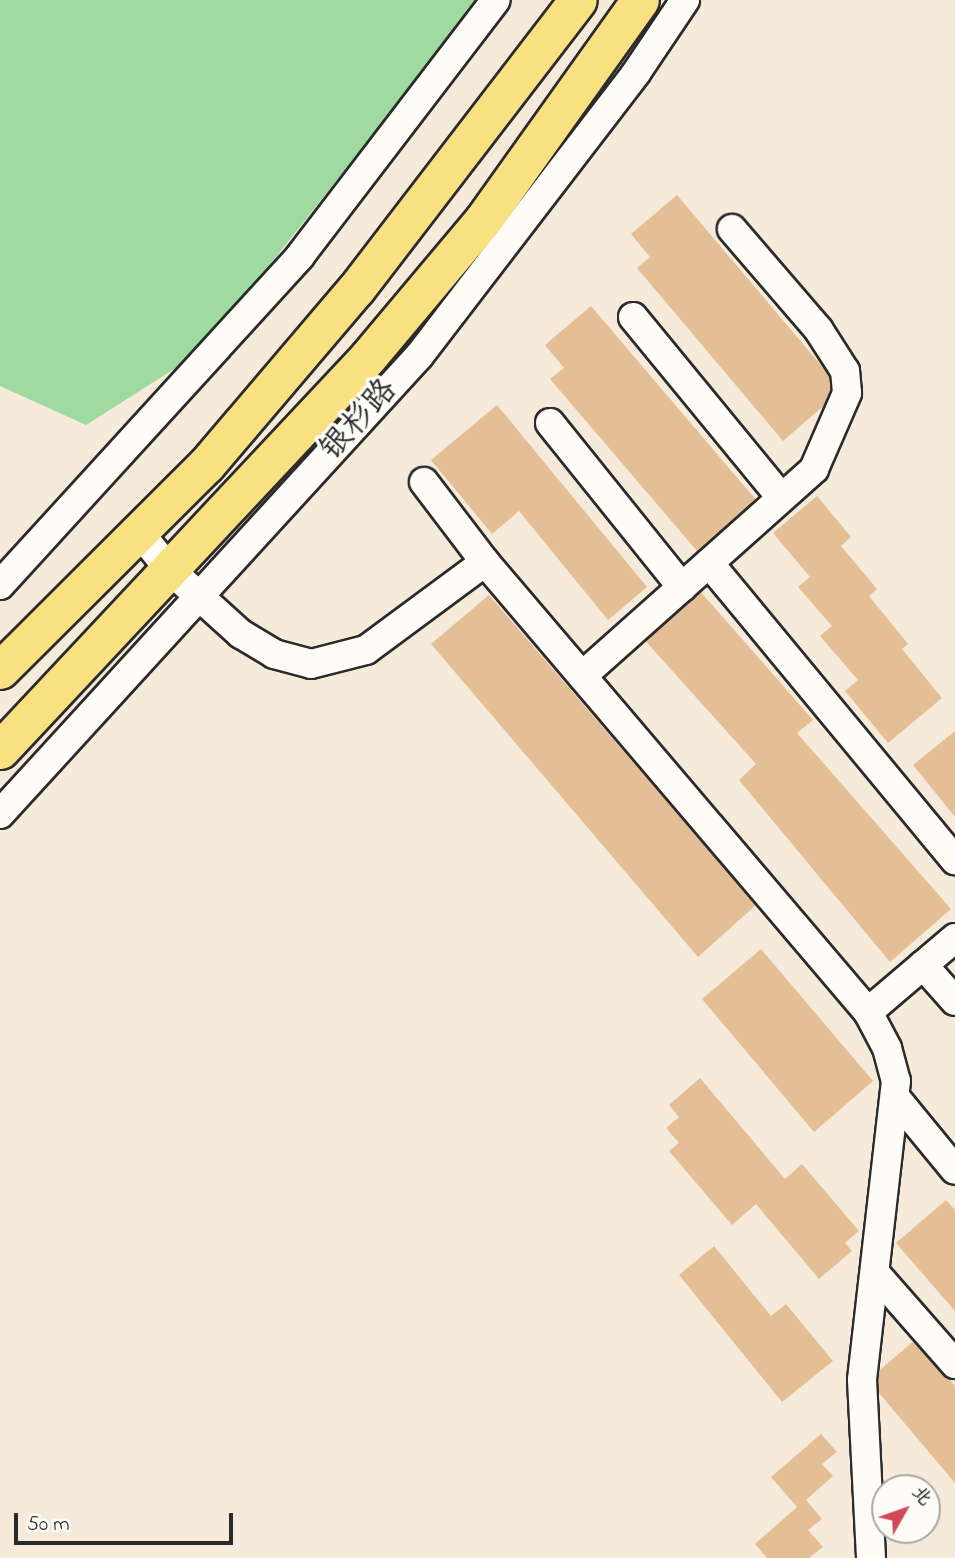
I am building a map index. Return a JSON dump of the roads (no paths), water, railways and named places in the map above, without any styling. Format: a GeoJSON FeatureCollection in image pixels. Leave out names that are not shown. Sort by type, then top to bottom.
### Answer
{"type":"FeatureCollection","features":[{"type":"Feature","properties":{"kind":"main road"},"geometry":{"type":"LineString","coordinates":[[0,670],[206,465],[356,289],[578,0]]}},
{"type":"Feature","properties":{"kind":"main road","name":"银杉路"},"geometry":{"type":"LineString","coordinates":[[0,750],[368,357],[483,220],[640,0]]}},
{"type":"Feature","properties":{"kind":"street"},"geometry":{"type":"LineString","coordinates":[[0,585],[300,256],[496,0]]}},
{"type":"Feature","properties":{"kind":"street","name":"银杉路"},"geometry":{"type":"LineString","coordinates":[[0,814],[419,356],[636,72],[685,0]]}},
{"type":"Feature","properties":{"kind":"street"},"geometry":{"type":"LineString","coordinates":[[582,677],[814,469],[827,446],[847,393],[845,371],[818,329],[732,229]]}},
{"type":"Feature","properties":{"kind":"street"},"geometry":{"type":"LineString","coordinates":[[633,317],[782,498]]}},
{"type":"Feature","properties":{"kind":"street"},"geometry":{"type":"LineString","coordinates":[[550,423],[682,587]]}},
{"type":"Feature","properties":{"kind":"street"},"geometry":{"type":"LineString","coordinates":[[425,482],[485,562],[868,1012],[887,1048],[896,1081],[895,1097],[863,1380],[871,1558]]}},
{"type":"Feature","properties":{"kind":"street"},"geometry":{"type":"LineString","coordinates":[[139,532],[169,569],[241,634],[274,654],[311,664],[335,661],[366,650],[485,562]]}},
{"type":"Feature","properties":{"kind":"street"},"geometry":{"type":"LineString","coordinates":[[709,563],[955,860]]}},
{"type":"Feature","properties":{"kind":"street"},"geometry":{"type":"LineString","coordinates":[[868,1012],[955,937]]}},
{"type":"Feature","properties":{"kind":"street"},"geometry":{"type":"LineString","coordinates":[[923,965],[955,1001]]}},
{"type":"Feature","properties":{"kind":"street"},"geometry":{"type":"LineString","coordinates":[[895,1097],[955,1170]]}},
{"type":"Feature","properties":{"kind":"street"},"geometry":{"type":"LineString","coordinates":[[876,1274],[955,1364]]}}]}
